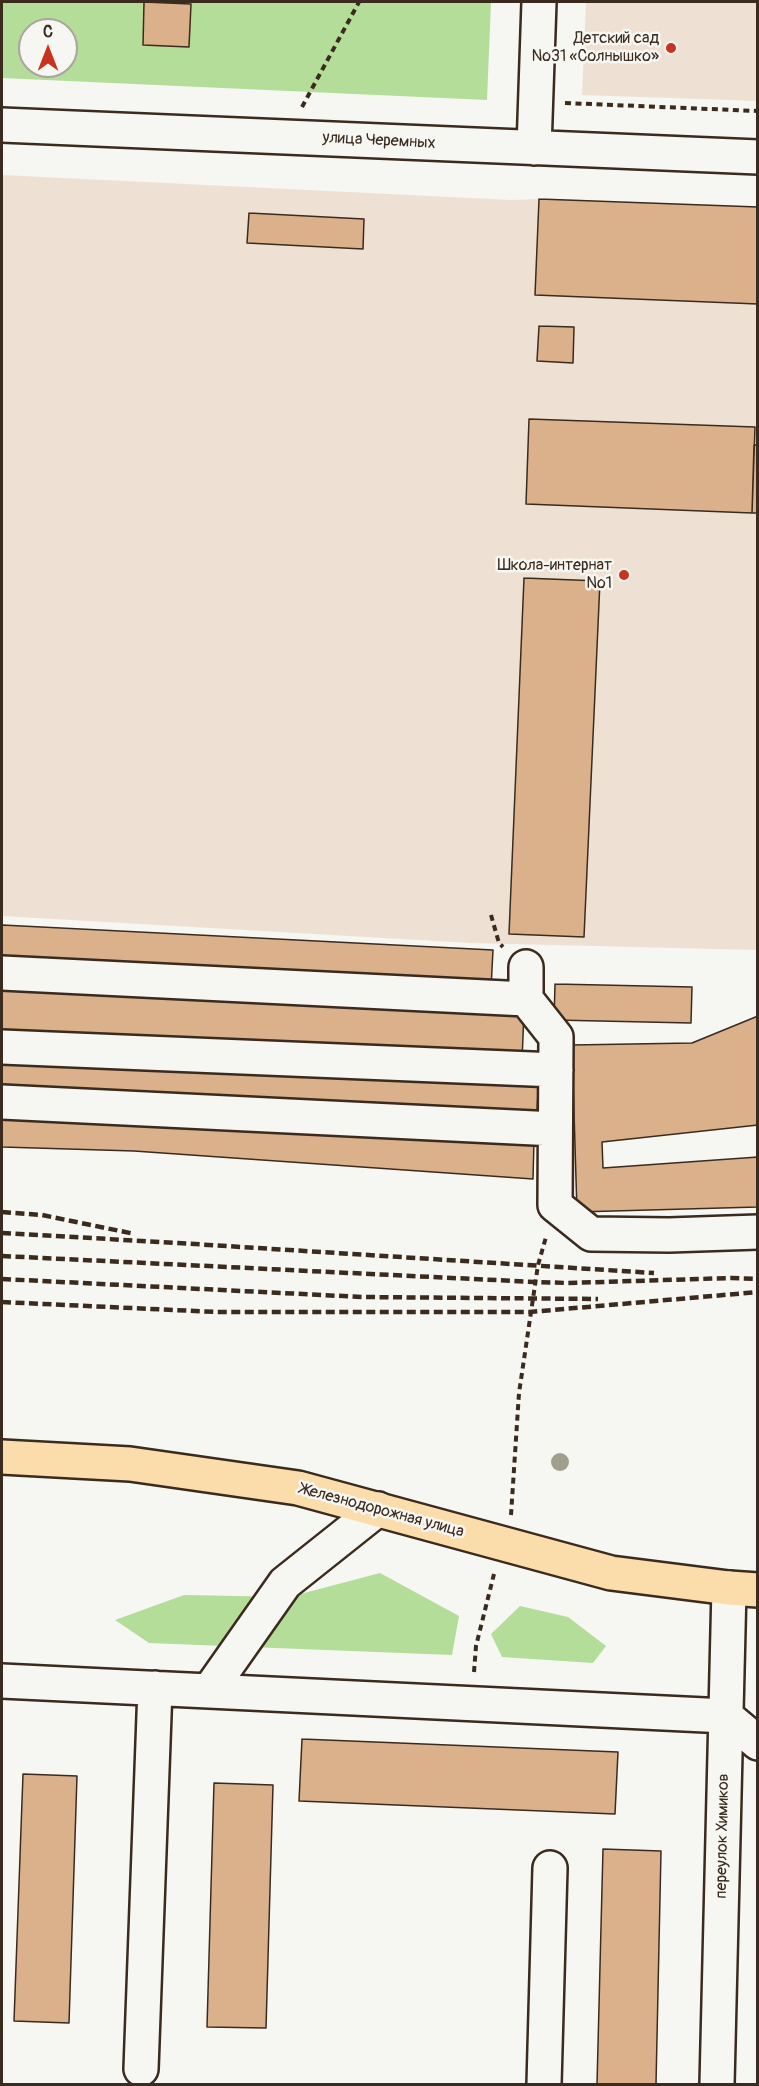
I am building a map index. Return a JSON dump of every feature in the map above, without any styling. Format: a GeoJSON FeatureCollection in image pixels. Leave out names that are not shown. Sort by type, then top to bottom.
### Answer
{"type":"FeatureCollection","features":[{"type":"Feature","properties":{"kind":"main road","name":"Железнодорожная улица"},"geometry":{"type":"LineString","coordinates":[[2,1457],[129,1464],[298,1488],[611,1573],[743,1589]]}},
{"type":"Feature","properties":{"kind":"street"},"geometry":{"type":"LineString","coordinates":[[534,148],[539,2]]}},
{"type":"Feature","properties":{"kind":"street","name":"улица Черемных"},"geometry":{"type":"LineString","coordinates":[[2,125],[758,157]]}},
{"type":"Feature","properties":{"kind":"street"},"geometry":{"type":"LineString","coordinates":[[2,973],[526,983],[556,1037],[555,1205],[591,1234],[669,1235],[758,1232]]}},
{"type":"Feature","properties":{"kind":"street"},"geometry":{"type":"LineString","coordinates":[[2,1047],[556,1070]]}},
{"type":"Feature","properties":{"kind":"street"},"geometry":{"type":"LineString","coordinates":[[2,1102],[555,1129]]}},
{"type":"Feature","properties":{"kind":"street"},"geometry":{"type":"LineString","coordinates":[[209,1691],[285,1583],[378,1509]]}},
{"type":"Feature","properties":{"kind":"street","name":"переулок Химиков"},"geometry":{"type":"LineString","coordinates":[[717,2085],[726,1716],[743,1589]]}},
{"type":"Feature","properties":{"kind":"street"},"geometry":{"type":"LineString","coordinates":[[2,1681],[726,1716],[758,1743]]}},
{"type":"Feature","properties":{"kind":"street"},"geometry":{"type":"LineString","coordinates":[[141,2069],[155,1688]]}},
{"type":"Feature","properties":{"kind":"street"},"geometry":{"type":"LineString","coordinates":[[544,2085],[550,1868]]}},
{"type":"Feature","properties":{"kind":"path"},"geometry":{"type":"LineString","coordinates":[[313,108],[302,107],[359,2]]}},
{"type":"Feature","properties":{"kind":"path"},"geometry":{"type":"LineString","coordinates":[[535,102],[758,111]]}},
{"type":"Feature","properties":{"kind":"path"},"geometry":{"type":"LineString","coordinates":[[510,1516],[518,1403],[538,1265],[555,1205]]}},
{"type":"Feature","properties":{"kind":"path"},"geometry":{"type":"LineString","coordinates":[[472,1704],[476,1646],[495,1570]]}},
{"type":"Feature","properties":{"kind":"shaded area","name":"Детский сад №31 «Солнышко»"},"geometry":{"type":"Polygon","coordinates":[[[586,2],[757,2],[757,101],[582,95],[586,2]]]}},
{"type":"Feature","properties":{"kind":"shaded area"},"geometry":{"type":"Polygon","coordinates":[[[2,175],[512,200],[757,207],[757,950],[471,943],[2,916],[2,175]]]}},
{"type":"Feature","properties":{"kind":"green space"},"geometry":{"type":"Polygon","coordinates":[[[2,2],[491,2],[487,100],[2,78],[2,2]]]}},
{"type":"Feature","properties":{"kind":"green space"},"geometry":{"type":"Polygon","coordinates":[[[380,1573],[459,1616],[452,1655],[149,1643],[115,1620],[184,1595],[289,1597],[380,1573]]]}},
{"type":"Feature","properties":{"kind":"green space"},"geometry":{"type":"Polygon","coordinates":[[[520,1606],[568,1617],[606,1646],[593,1663],[502,1657],[491,1634],[520,1606]]]}},
{"type":"Feature","properties":{"kind":"building"},"geometry":{"type":"Polygon","coordinates":[[[144,2],[191,4],[189,47],[143,45],[144,2]]]}},
{"type":"Feature","properties":{"kind":"building"},"geometry":{"type":"Polygon","coordinates":[[[539,199],[758,207],[758,304],[535,295],[539,199]]]}},
{"type":"Feature","properties":{"kind":"building"},"geometry":{"type":"Polygon","coordinates":[[[249,213],[364,219],[363,249],[247,243],[249,213]]]}},
{"type":"Feature","properties":{"kind":"building"},"geometry":{"type":"Polygon","coordinates":[[[539,326],[574,327],[573,363],[537,361],[539,326]]]}},
{"type":"Feature","properties":{"kind":"building"},"geometry":{"type":"Polygon","coordinates":[[[529,419],[755,427],[752,513],[526,504],[529,419]]]}},
{"type":"Feature","properties":{"kind":"building"},"geometry":{"type":"Polygon","coordinates":[[[754,445],[758,445],[758,513],[752,513],[754,445]]]}},
{"type":"Feature","properties":{"kind":"building"},"geometry":{"type":"Polygon","coordinates":[[[524,578],[600,581],[584,937],[509,934],[524,578]]]}},
{"type":"Feature","properties":{"kind":"building"},"geometry":{"type":"Polygon","coordinates":[[[2,925],[493,950],[491,988],[2,963],[2,925]]]}},
{"type":"Feature","properties":{"kind":"building"},"geometry":{"type":"Polygon","coordinates":[[[555,984],[692,987],[691,1023],[554,1020],[555,984]]]}},
{"type":"Feature","properties":{"kind":"building"},"geometry":{"type":"Polygon","coordinates":[[[2,989],[524,1013],[522,1060],[2,1037],[2,989]]]}},
{"type":"Feature","properties":{"kind":"building"},"geometry":{"type":"Polygon","coordinates":[[[758,1016],[758,1125],[602,1142],[603,1168],[758,1157],[758,1207],[577,1212],[572,1045],[692,1043],[758,1016]]]}},
{"type":"Feature","properties":{"kind":"building"},"geometry":{"type":"Polygon","coordinates":[[[2,1053],[539,1075],[537,1111],[2,1089],[2,1053]]]}},
{"type":"Feature","properties":{"kind":"building"},"geometry":{"type":"Polygon","coordinates":[[[2,1110],[534,1140],[533,1179],[134,1151],[2,1147],[2,1110]]]}},
{"type":"Feature","properties":{"kind":"building"},"geometry":{"type":"Polygon","coordinates":[[[302,1739],[618,1752],[615,1814],[299,1801],[302,1739]]]}},
{"type":"Feature","properties":{"kind":"building"},"geometry":{"type":"Polygon","coordinates":[[[23,1774],[77,1776],[69,2023],[14,2021],[23,1774]]]}},
{"type":"Feature","properties":{"kind":"building"},"geometry":{"type":"Polygon","coordinates":[[[214,1783],[273,1785],[266,2028],[207,2027],[214,1783]]]}},
{"type":"Feature","properties":{"kind":"building"},"geometry":{"type":"Polygon","coordinates":[[[603,1849],[661,1851],[656,2084],[597,2084],[603,1849]]]}},
{"type":"Feature","properties":{"kind":"railway"},"geometry":{"type":"LineString","coordinates":[[2,1212],[42,1215],[135,1234]]}},
{"type":"Feature","properties":{"kind":"railway"},"geometry":{"type":"LineString","coordinates":[[2,1233],[654,1273]]}},
{"type":"Feature","properties":{"kind":"railway"},"geometry":{"type":"LineString","coordinates":[[2,1256],[535,1282],[758,1279]]}},
{"type":"Feature","properties":{"kind":"railway"},"geometry":{"type":"LineString","coordinates":[[2,1279],[362,1297],[598,1299]]}},
{"type":"Feature","properties":{"kind":"railway"},"geometry":{"type":"LineString","coordinates":[[2,1302],[216,1312],[530,1312],[758,1292]]}},
{"type":"Feature","properties":{"kind":"place","name":"Детский сад №31 «Солнышко»"},"geometry":{"type":"Point","coordinates":[671,48]}},
{"type":"Feature","properties":{"kind":"place","name":"Школа-интернат №1"},"geometry":{"type":"Point","coordinates":[624,575]}}]}
